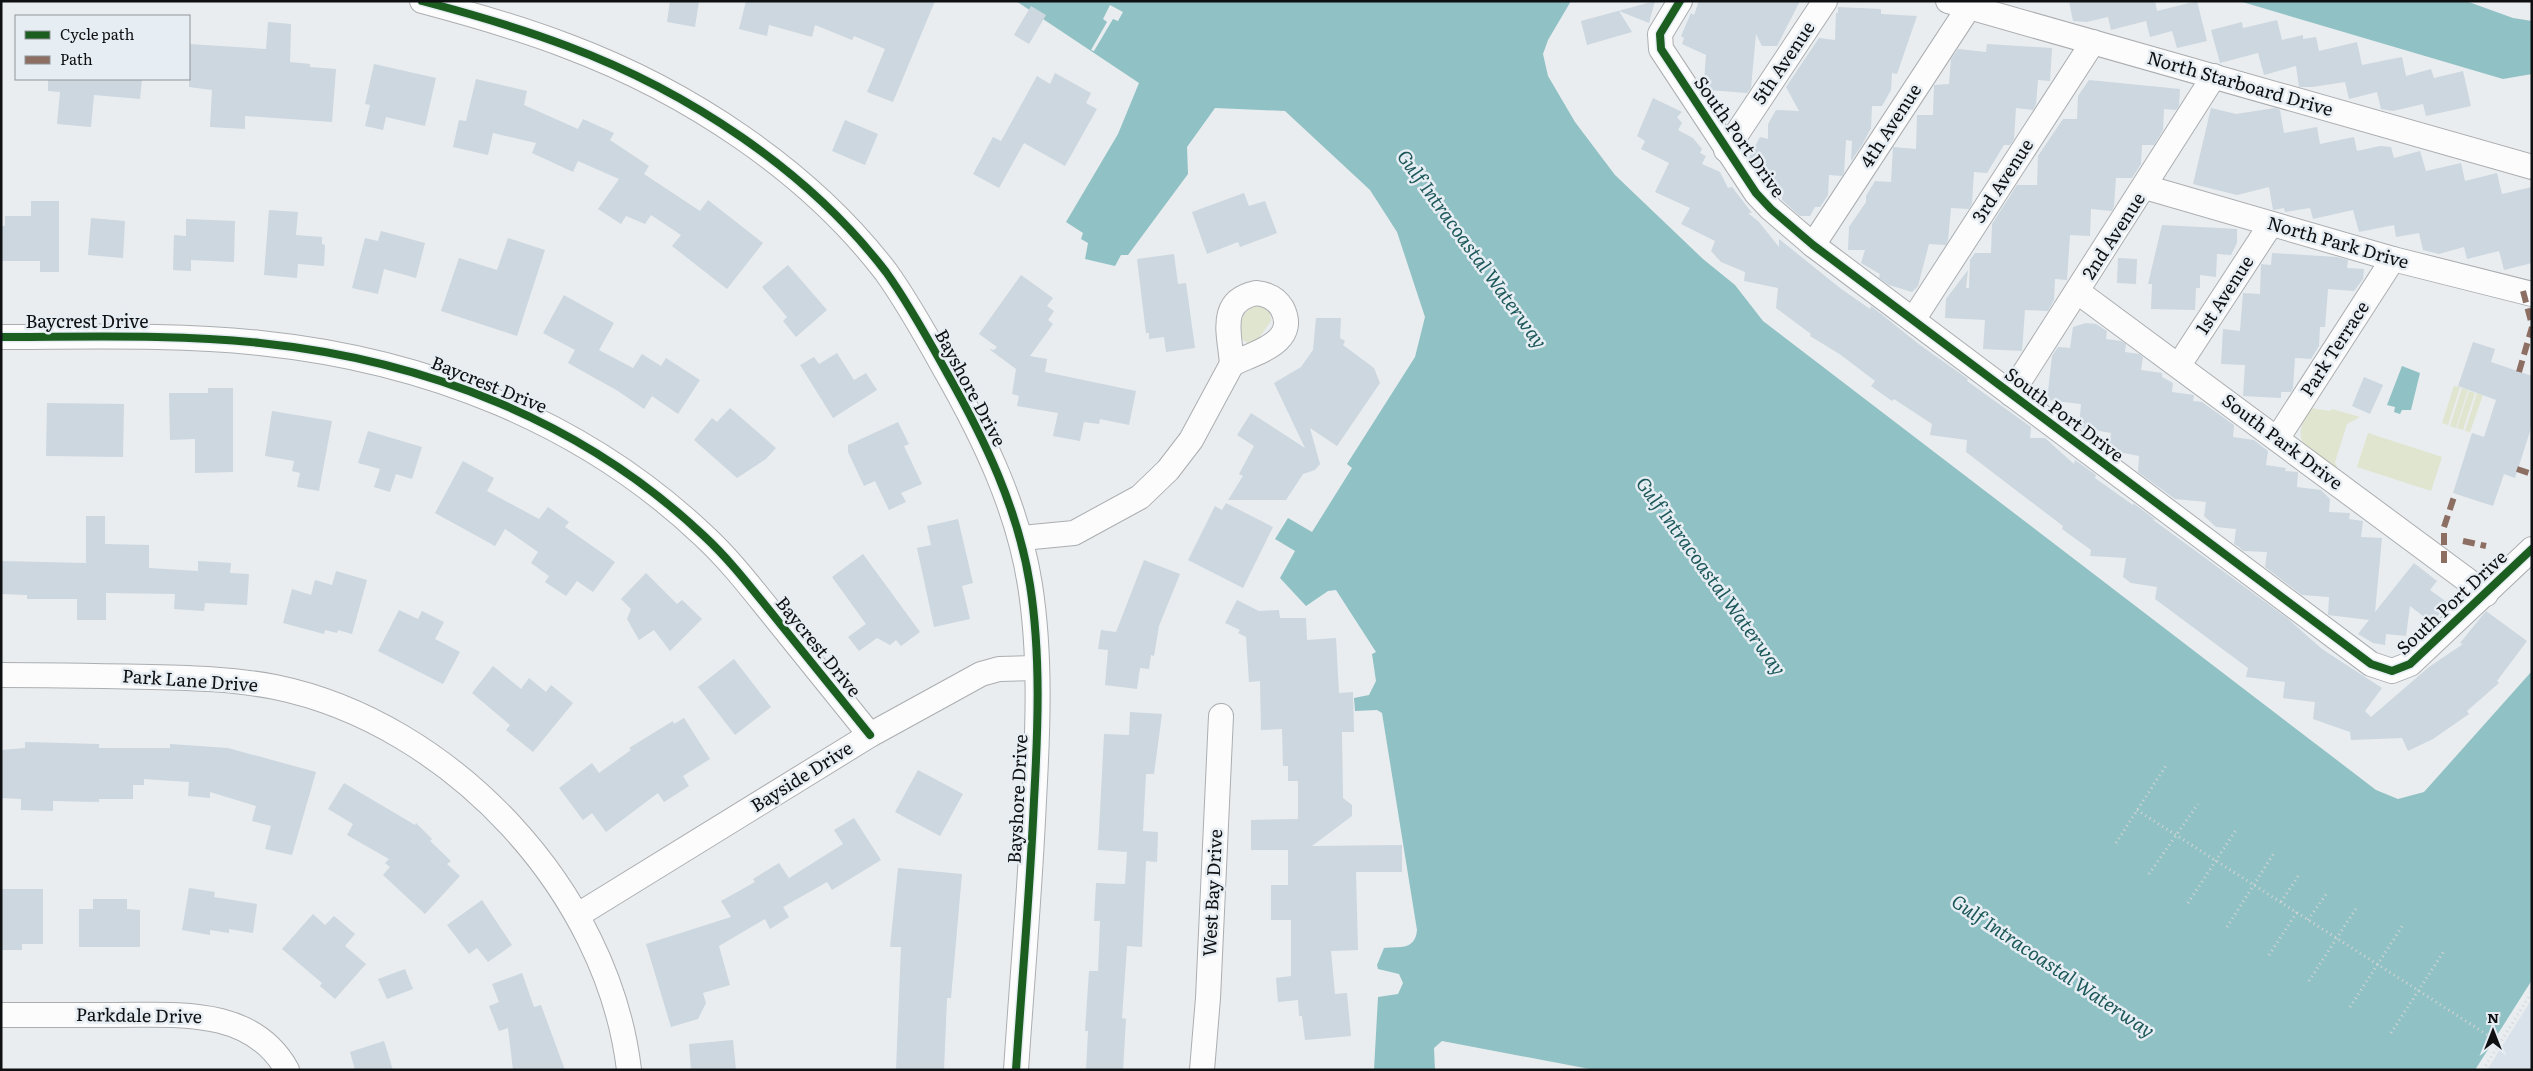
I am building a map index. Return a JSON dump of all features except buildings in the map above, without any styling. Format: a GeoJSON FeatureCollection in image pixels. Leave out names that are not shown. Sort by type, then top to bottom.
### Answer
{"type":"FeatureCollection","features":[{"type":"Feature","properties":{"kind":"street","name":"Bayshore Drive"},"geometry":{"type":"LineString","coordinates":[[422,1],[568,46],[647,81],[700,111],[758,149],[824,202],[879,264],[908,304],[975,424],[1012,507],[1022,538],[1033,610],[1037,668],[1036,758],[1032,844],[1016,1070]]}},
{"type":"Feature","properties":{"kind":"street","name":"South Port Drive"},"geometry":{"type":"LineString","coordinates":[[1680,1],[1660,34],[1662,49],[1726,150],[1756,193],[1771,209],[1813,245],[2364,659],[2379,668],[2399,670],[2410,664],[2532,549]]}},
{"type":"Feature","properties":{"kind":"street","name":"5th Avenue"},"geometry":{"type":"LineString","coordinates":[[1726,150],[1825,1]]}},
{"type":"Feature","properties":{"kind":"street","name":"North Starboard Drive"},"geometry":{"type":"LineString","coordinates":[[1959,4],[2532,167]]}},
{"type":"Feature","properties":{"kind":"street","name":"4th Avenue"},"geometry":{"type":"LineString","coordinates":[[1813,245],[1959,4]]}},
{"type":"Feature","properties":{"kind":"street","name":"3rd Avenue"},"geometry":{"type":"LineString","coordinates":[[1913,320],[2093,42]]}},
{"type":"Feature","properties":{"kind":"street","name":"2nd Avenue"},"geometry":{"type":"LineString","coordinates":[[2011,394],[2078,292],[2214,76]]}},
{"type":"Feature","properties":{"kind":"street","name":"North Park Drive"},"geometry":{"type":"LineString","coordinates":[[2145,187],[2393,259],[2532,294]]}},
{"type":"Feature","properties":{"kind":"street","name":"1st Avenue"},"geometry":{"type":"LineString","coordinates":[[2179,365],[2271,224]]}},
{"type":"Feature","properties":{"kind":"street","name":"Park Terrace"},"geometry":{"type":"LineString","coordinates":[[2276,439],[2393,259]]}},
{"type":"Feature","properties":{"kind":"street","name":"South Park Drive"},"geometry":{"type":"LineString","coordinates":[[2078,292],[2486,594]]}},
{"type":"Feature","properties":{"kind":"street","name":"Baycrest Drive"},"geometry":{"type":"LineString","coordinates":[[1,337],[216,339],[319,350],[380,362],[425,375],[479,394],[532,417],[577,441],[624,471],[674,509],[706,537],[738,572],[870,735]]}},
{"type":"Feature","properties":{"kind":"street"},"geometry":{"type":"LineString","coordinates":[[1022,538],[1074,533],[1140,497],[1168,470],[1191,440],[1232,364]]}},
{"type":"Feature","properties":{"kind":"street","name":"Bayside Drive"},"geometry":{"type":"LineString","coordinates":[[578,914],[870,735],[989,671],[1037,668]]}},
{"type":"Feature","properties":{"kind":"street","name":"Park Lane Drive"},"geometry":{"type":"LineString","coordinates":[[1,675],[224,680],[276,687],[327,701],[420,748],[461,777],[496,808],[578,914],[603,971],[618,1013],[629,1070]]}},
{"type":"Feature","properties":{"kind":"street","name":"West Bay Drive"},"geometry":{"type":"LineString","coordinates":[[1202,1070],[1208,998],[1221,716]]}},
{"type":"Feature","properties":{"kind":"street","name":"Parkdale Drive"},"geometry":{"type":"LineString","coordinates":[[1,1015],[200,1016],[235,1025],[250,1032],[276,1054],[287,1070]]}},
{"type":"Feature","properties":{"kind":"path"},"geometry":{"type":"LineString","coordinates":[[2116,843],[2167,764]]}},
{"type":"Feature","properties":{"kind":"path"},"geometry":{"type":"LineString","coordinates":[[2149,874],[2198,804]]}},
{"type":"Feature","properties":{"kind":"path"},"geometry":{"type":"LineString","coordinates":[[2137,810],[2500,1043]]}},
{"type":"Feature","properties":{"kind":"path"},"geometry":{"type":"LineString","coordinates":[[2188,903],[2236,830]]}},
{"type":"Feature","properties":{"kind":"path"},"geometry":{"type":"LineString","coordinates":[[2227,928],[2274,853]]}},
{"type":"Feature","properties":{"kind":"path"},"geometry":{"type":"LineString","coordinates":[[2281,902],[2299,875]]}},
{"type":"Feature","properties":{"kind":"path"},"geometry":{"type":"LineString","coordinates":[[2308,920],[2327,893]]}},
{"type":"Feature","properties":{"kind":"path"},"geometry":{"type":"LineString","coordinates":[[2309,982],[2357,907]]}},
{"type":"Feature","properties":{"kind":"path"},"geometry":{"type":"LineString","coordinates":[[2269,955],[2297,912]]}},
{"type":"Feature","properties":{"kind":"path"},"geometry":{"type":"LineString","coordinates":[[2350,1007],[2403,925]]}},
{"type":"Feature","properties":{"kind":"path"},"geometry":{"type":"LineString","coordinates":[[2391,1033],[2444,950]]}},
{"type":"Feature","properties":{"kind":"path"},"geometry":{"type":"LineString","coordinates":[[2483,1070],[2532,992]]}},
{"type":"Feature","properties":{"kind":"shaded area"},"geometry":{"type":"Polygon","coordinates":[[[2532,999],[2532,1070],[2487,1070],[2532,999]]]}},
{"type":"Feature","properties":{"kind":"green space"},"geometry":{"type":"Polygon","coordinates":[[[1259,306],[1270,312],[1271,321],[1257,341],[1248,343],[1240,338],[1241,322],[1245,313],[1253,307],[1259,306]]]}},
{"type":"Feature","properties":{"kind":"green space"},"geometry":{"type":"Polygon","coordinates":[[[2454,386],[2460,387],[2448,425],[2442,423],[2454,386]]]}},
{"type":"Feature","properties":{"kind":"green space"},"geometry":{"type":"Polygon","coordinates":[[[2462,388],[2468,390],[2456,428],[2450,426],[2462,388]]]}},
{"type":"Feature","properties":{"kind":"green space"},"geometry":{"type":"Polygon","coordinates":[[[2469,391],[2475,393],[2463,430],[2457,428],[2469,391]]]}},
{"type":"Feature","properties":{"kind":"green space"},"geometry":{"type":"Polygon","coordinates":[[[2477,393],[2483,395],[2470,432],[2465,431],[2477,393]]]}},
{"type":"Feature","properties":{"kind":"green space"},"geometry":{"type":"Polygon","coordinates":[[[2311,408],[2330,411],[2332,409],[2360,417],[2347,424],[2335,462],[2340,474],[2312,454],[2302,440],[2301,431],[2311,408]]]}},
{"type":"Feature","properties":{"kind":"green space"},"geometry":{"type":"Polygon","coordinates":[[[2368,433],[2442,457],[2431,491],[2357,467],[2368,433]]]}},
{"type":"Feature","properties":{"kind":"water","name":"Gulf Intracoastal Waterway"},"geometry":{"type":"Polygon","coordinates":[[[1016,1],[1571,1],[1548,40],[1543,54],[1548,76],[1575,122],[1615,175],[1703,259],[1735,285],[1763,321],[2376,790],[2398,799],[2424,792],[2532,671],[2532,980],[2475,1070],[1595,1070],[1442,1041],[1434,1048],[1435,1070],[1374,1070],[1378,997],[1398,994],[1403,983],[1399,974],[1378,969],[1377,965],[1384,948],[1401,947],[1410,944],[1416,937],[1417,930],[1382,713],[1377,710],[1355,711],[1354,698],[1369,695],[1376,681],[1372,654],[1376,652],[1336,590],[1328,591],[1306,606],[1280,578],[1295,551],[1275,539],[1288,518],[1312,532],[1352,468],[1347,464],[1415,357],[1425,317],[1397,232],[1370,190],[1285,111],[1215,108],[1187,147],[1188,174],[1128,255],[1121,255],[1115,266],[1085,259],[1088,243],[1081,239],[1083,233],[1066,222],[1118,134],[1139,83],[1016,1]]]}},
{"type":"Feature","properties":{"kind":"water"},"geometry":{"type":"Polygon","coordinates":[[[2239,1],[2466,1],[2513,18],[2532,21],[2532,74],[2503,79],[2239,1]]]}},
{"type":"Feature","properties":{"kind":"water"},"geometry":{"type":"Polygon","coordinates":[[[2402,366],[2420,373],[2411,410],[2402,410],[2400,414],[2394,412],[2395,407],[2387,405],[2402,366]]]}},
{"type":"Feature","properties":{"kind":"pier"},"geometry":{"type":"Polygon","coordinates":[[[1110,5],[1123,12],[1118,21],[1113,19],[1094,51],[1091,50],[1107,22],[1103,19],[1110,5]]]}},
{"type":"Feature","properties":{"kind":"marked path"},"geometry":{"type":"LineString","coordinates":[[2523,291],[2532,325]]}},
{"type":"Feature","properties":{"kind":"marked path"},"geometry":{"type":"LineString","coordinates":[[2519,372],[2532,327]]}},
{"type":"Feature","properties":{"kind":"marked path"},"geometry":{"type":"LineString","coordinates":[[2517,469],[2532,474]]}},
{"type":"Feature","properties":{"kind":"marked path"},"geometry":{"type":"LineString","coordinates":[[2444,563],[2444,527],[2455,494]]}},
{"type":"Feature","properties":{"kind":"marked path"},"geometry":{"type":"LineString","coordinates":[[2463,541],[2486,546]]}},
{"type":"Feature","properties":{"kind":"cycle path"},"geometry":{"type":"LineString","coordinates":[[422,1],[531,33],[612,64],[700,110],[742,138],[820,200],[855,235],[886,272],[918,322],[947,373],[987,449],[1008,502],[1025,557],[1036,638],[1037,746],[1016,1070]]}},
{"type":"Feature","properties":{"kind":"cycle path"},"geometry":{"type":"LineString","coordinates":[[1680,1],[1660,34],[1661,49],[1756,193],[1771,209],[1813,245],[2371,664],[2392,671],[2410,664],[2532,549]]}},
{"type":"Feature","properties":{"kind":"cycle path"},"geometry":{"type":"LineString","coordinates":[[1,337],[196,338],[260,343],[321,351],[382,364],[441,381],[498,403],[554,429],[607,460],[657,495],[704,536],[740,575],[870,735]]}}]}
